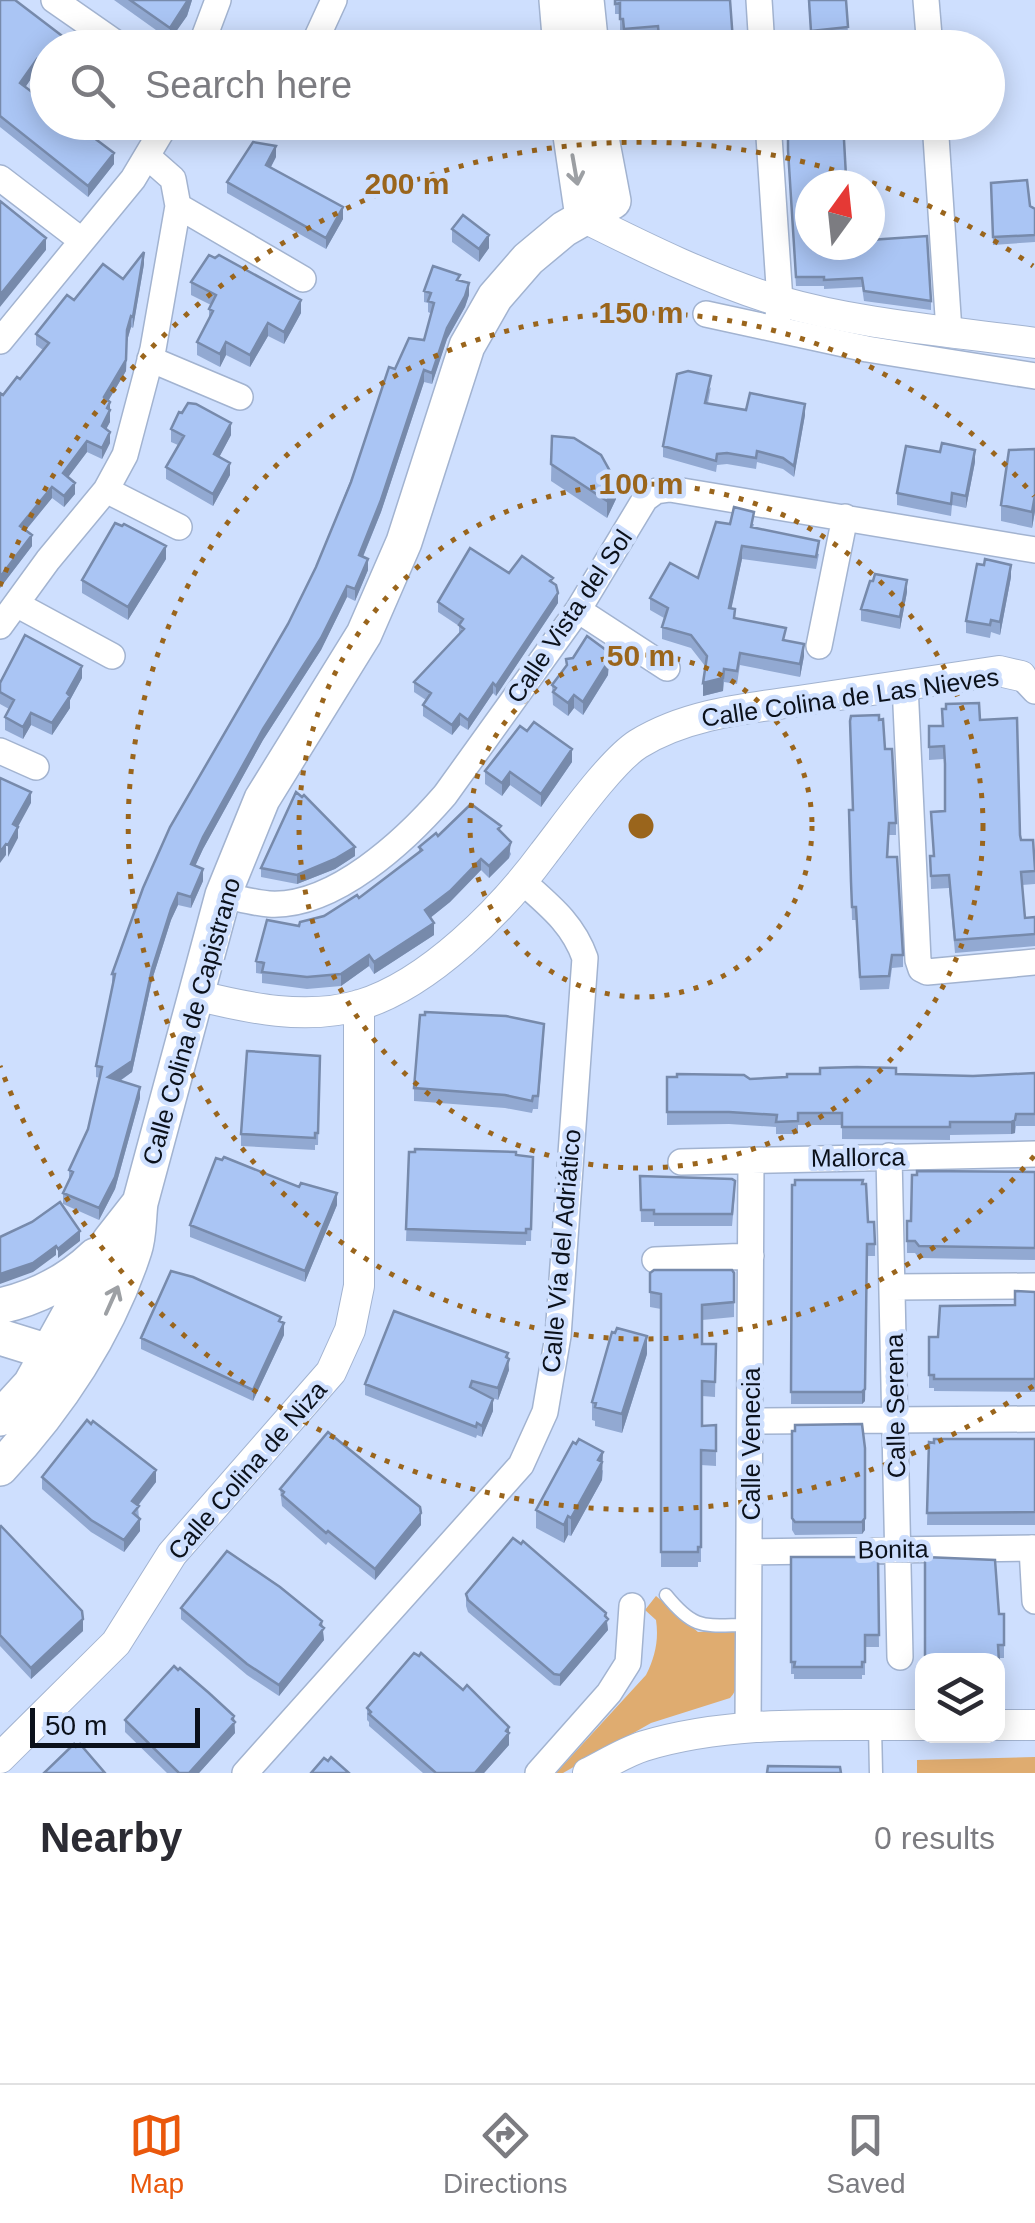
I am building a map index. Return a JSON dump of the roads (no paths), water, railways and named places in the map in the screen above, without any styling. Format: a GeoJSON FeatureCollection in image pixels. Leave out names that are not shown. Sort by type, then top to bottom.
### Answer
{"type":"FeatureCollection","features":[{"type":"Feature","properties":{"kind":"main road"},"geometry":{"type":"LineString","coordinates":[[557,0],[560,30]]}},
{"type":"Feature","properties":{"kind":"main road"},"geometry":{"type":"LineString","coordinates":[[586,0],[589,30]]}},
{"type":"Feature","properties":{"kind":"main road"},"geometry":{"type":"LineString","coordinates":[[576,140],[604,218]]}},
{"type":"Feature","properties":{"kind":"main road"},"geometry":{"type":"LineString","coordinates":[[599,140],[604,218]]}},
{"type":"Feature","properties":{"kind":"main road","name":"Calle Colina de Capistrano"},"geometry":{"type":"LineString","coordinates":[[0,1418],[31,1384],[65,1358],[136,1247],[140,1204],[223,895],[262,799],[364,634],[404,542],[467,346],[495,297],[528,259],[604,218]]}},
{"type":"Feature","properties":{"kind":"main road","name":"Calle Colina de Capistrano"},"geometry":{"type":"LineString","coordinates":[[65,1358],[110,1241],[140,1204]]}},
{"type":"Feature","properties":{"kind":"main road"},"geometry":{"type":"LineString","coordinates":[[0,1306],[78,1273],[110,1241]]}},
{"type":"Feature","properties":{"kind":"main road"},"geometry":{"type":"LineString","coordinates":[[0,1337],[65,1358]]}},
{"type":"Feature","properties":{"kind":"main road","name":"Calle Colina de Capistrano"},"geometry":{"type":"LineString","coordinates":[[0,1468],[31,1384]]}},
{"type":"Feature","properties":{"kind":"street"},"geometry":{"type":"LineString","coordinates":[[54,0],[97,30]]}},
{"type":"Feature","properties":{"kind":"street"},"geometry":{"type":"LineString","coordinates":[[207,30],[218,0]]}},
{"type":"Feature","properties":{"kind":"street"},"geometry":{"type":"LineString","coordinates":[[320,30],[334,0]]}},
{"type":"Feature","properties":{"kind":"street"},"geometry":{"type":"LineString","coordinates":[[759,0],[761,30]]}},
{"type":"Feature","properties":{"kind":"street"},"geometry":{"type":"LineString","coordinates":[[926,0],[928,30]]}},
{"type":"Feature","properties":{"kind":"street"},"geometry":{"type":"LineString","coordinates":[[0,341],[148,157],[157,140]]}},
{"type":"Feature","properties":{"kind":"street"},"geometry":{"type":"LineString","coordinates":[[769,140],[778,315]]}},
{"type":"Feature","properties":{"kind":"street"},"geometry":{"type":"LineString","coordinates":[[936,140],[950,331]]}},
{"type":"Feature","properties":{"kind":"street"},"geometry":{"type":"LineString","coordinates":[[0,626],[106,490],[124,455],[150,359],[178,206],[172,179],[148,157]]}},
{"type":"Feature","properties":{"kind":"street"},"geometry":{"type":"LineString","coordinates":[[0,178],[81,240]]}},
{"type":"Feature","properties":{"kind":"street"},"geometry":{"type":"LineString","coordinates":[[178,206],[303,279]]}},
{"type":"Feature","properties":{"kind":"street"},"geometry":{"type":"LineString","coordinates":[[604,218],[665,259],[778,315],[868,349],[1035,376]]}},
{"type":"Feature","properties":{"kind":"street"},"geometry":{"type":"LineString","coordinates":[[706,314],[854,318],[1035,344]]}},
{"type":"Feature","properties":{"kind":"street"},"geometry":{"type":"LineString","coordinates":[[150,359],[240,398]]}},
{"type":"Feature","properties":{"kind":"street","name":"Calle Vista del Sol"},"geometry":{"type":"LineString","coordinates":[[223,895],[272,904],[315,896],[346,883],[422,822],[578,610],[644,499],[656,491],[670,489],[1035,550]]}},
{"type":"Feature","properties":{"kind":"street"},"geometry":{"type":"LineString","coordinates":[[106,490],[179,527]]}},
{"type":"Feature","properties":{"kind":"street"},"geometry":{"type":"LineString","coordinates":[[819,646],[845,517]]}},
{"type":"Feature","properties":{"kind":"street"},"geometry":{"type":"LineString","coordinates":[[16,604],[112,656]]}},
{"type":"Feature","properties":{"kind":"street"},"geometry":{"type":"LineString","coordinates":[[578,610],[667,668]]}},
{"type":"Feature","properties":{"kind":"street","name":"Calle Colina de Las Nieves"},"geometry":{"type":"LineString","coordinates":[[195,995],[256,1010],[306,1012],[359,1005],[407,983],[446,956],[523,882],[578,808],[633,747],[674,724],[732,711],[999,671],[1028,683]]}},
{"type":"Feature","properties":{"kind":"street"},"geometry":{"type":"LineString","coordinates":[[905,685],[921,968],[927,972],[1035,962]]}},
{"type":"Feature","properties":{"kind":"street"},"geometry":{"type":"LineString","coordinates":[[0,751],[36,767]]}},
{"type":"Feature","properties":{"kind":"street","name":"Calle Vía del Adriático"},"geometry":{"type":"LineString","coordinates":[[245,1773],[520,1465],[545,1412],[558,1336],[585,958],[564,918],[523,882]]}},
{"type":"Feature","properties":{"kind":"street","name":"Calle Colina de Niza"},"geometry":{"type":"LineString","coordinates":[[0,1758],[116,1644],[172,1554],[330,1372],[350,1330],[360,1286],[359,1005]]}},
{"type":"Feature","properties":{"kind":"street","name":"Mallorca"},"geometry":{"type":"LineString","coordinates":[[681,1162],[1035,1154]]}},
{"type":"Feature","properties":{"kind":"street","name":"Calle Serena"},"geometry":{"type":"LineString","coordinates":[[890,1156],[900,1657]]}},
{"type":"Feature","properties":{"kind":"street","name":"Calle Venecia"},"geometry":{"type":"LineString","coordinates":[[748,1728],[751,1160]]}},
{"type":"Feature","properties":{"kind":"street"},"geometry":{"type":"LineString","coordinates":[[655,1260],[751,1256]]}},
{"type":"Feature","properties":{"kind":"street"},"geometry":{"type":"LineString","coordinates":[[894,1287],[1035,1286]]}},
{"type":"Feature","properties":{"kind":"street"},"geometry":{"type":"LineString","coordinates":[[751,1421],[1035,1418]]}},
{"type":"Feature","properties":{"kind":"street"},"geometry":{"type":"LineString","coordinates":[[1034,1548],[1035,1602]]}},
{"type":"Feature","properties":{"kind":"street","name":"Bonita"},"geometry":{"type":"LineString","coordinates":[[750,1552],[1034,1548]]}},
{"type":"Feature","properties":{"kind":"street"},"geometry":{"type":"LineString","coordinates":[[538,1773],[609,1693],[628,1663],[632,1606]]}},
{"type":"Feature","properties":{"kind":"street"},"geometry":{"type":"LineString","coordinates":[[1005,1725],[1035,1725]]}},
{"type":"Feature","properties":{"kind":"street"},"geometry":{"type":"LineString","coordinates":[[588,1773],[641,1747],[698,1733],[748,1728],[915,1726]]}},
{"type":"Feature","properties":{"kind":"lane"},"geometry":{"type":"LineString","coordinates":[[666,1596],[685,1619],[702,1625],[750,1625]]}},
{"type":"Feature","properties":{"kind":"lane"},"geometry":{"type":"LineString","coordinates":[[875,1726],[876,1773]]}}]}
